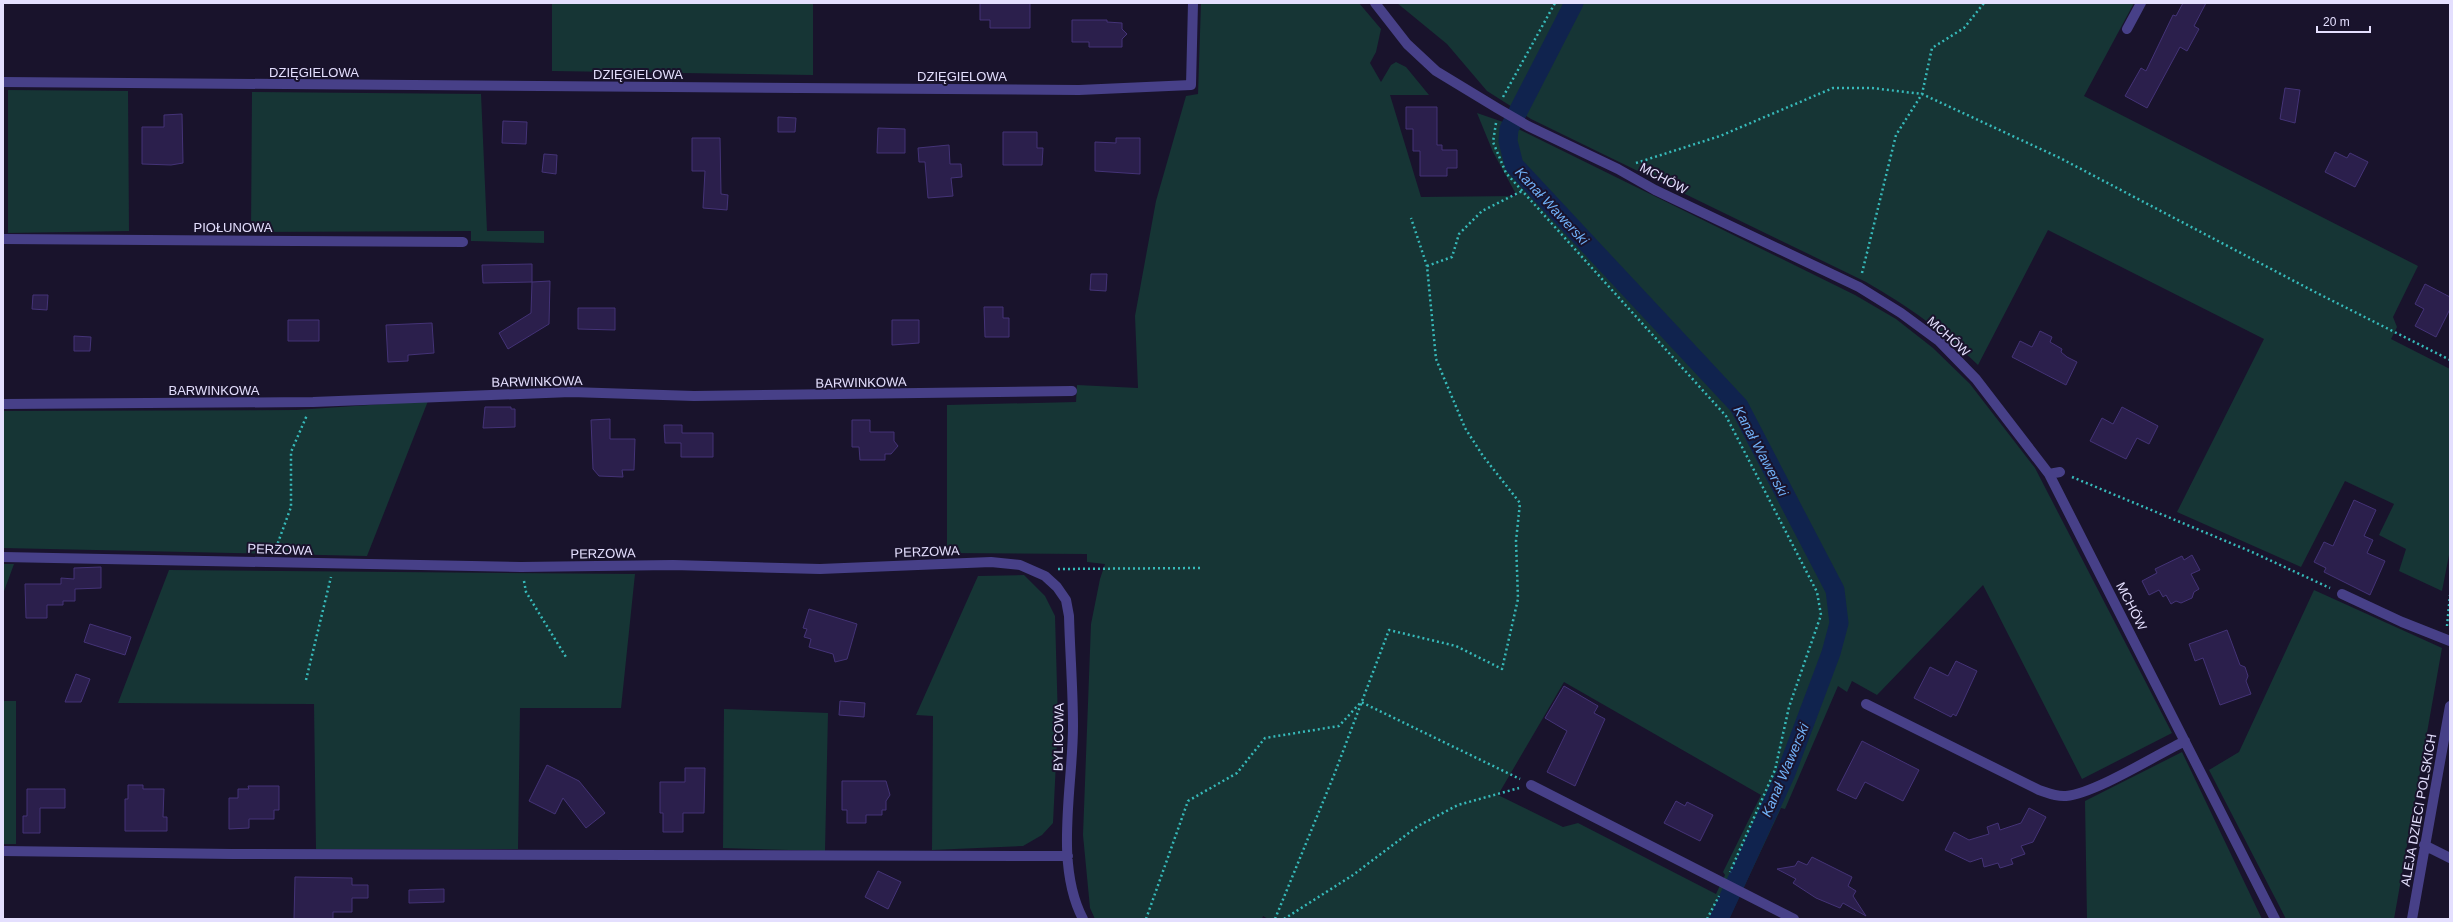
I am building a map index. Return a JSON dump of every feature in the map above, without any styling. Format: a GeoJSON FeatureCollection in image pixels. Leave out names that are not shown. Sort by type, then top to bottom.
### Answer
{"type":"FeatureCollection","features":[{"type":"Feature","properties":{"kind":"street","name":"DZIĘGIELOWA"},"geometry":{"type":"LineString","coordinates":[[3,82],[1079,90],[1191,85],[1193,3]]}},
{"type":"Feature","properties":{"kind":"street","name":"MCHÓW"},"geometry":{"type":"LineString","coordinates":[[1375,3],[1407,44],[1436,71],[1497,108],[1528,126],[1618,169],[1655,190],[1859,287],[1901,313],[1939,341],[1976,379],[2049,474],[2275,919]]}},
{"type":"Feature","properties":{"kind":"street"},"geometry":{"type":"LineString","coordinates":[[2127,29],[2142,3]]}},
{"type":"Feature","properties":{"kind":"street","name":"PIOŁUNOWA"},"geometry":{"type":"LineString","coordinates":[[3,239],[463,242]]}},
{"type":"Feature","properties":{"kind":"street","name":"BARWINKOWA"},"geometry":{"type":"LineString","coordinates":[[3,404],[313,402],[571,392],[694,396],[1072,391]]}},
{"type":"Feature","properties":{"kind":"street"},"geometry":{"type":"LineString","coordinates":[[2049,474],[2060,472]]}},
{"type":"Feature","properties":{"kind":"street","name":"PERZOWA"},"geometry":{"type":"LineString","coordinates":[[3,557],[521,567],[673,565],[820,569],[991,562],[1020,565],[1032,569]]}},
{"type":"Feature","properties":{"kind":"street","name":"BYLICOWA"},"geometry":{"type":"LineString","coordinates":[[1032,569],[1044,576],[1057,587],[1066,600],[1069,616],[1073,726],[1068,856],[1071,887],[1083,919]]}},
{"type":"Feature","properties":{"kind":"street"},"geometry":{"type":"LineString","coordinates":[[2342,594],[2448,641]]}},
{"type":"Feature","properties":{"kind":"street"},"geometry":{"type":"LineString","coordinates":[[1866,704],[2039,790],[2057,796],[2076,794],[2093,787],[2185,741]]}},
{"type":"Feature","properties":{"kind":"street","name":"ALEJA DZIECI POLSKICH"},"geometry":{"type":"LineString","coordinates":[[2412,919],[2450,706]]}},
{"type":"Feature","properties":{"kind":"street"},"geometry":{"type":"LineString","coordinates":[[1531,785],[1794,919]]}},
{"type":"Feature","properties":{"kind":"street"},"geometry":{"type":"LineString","coordinates":[[2424,845],[2450,858]]}},
{"type":"Feature","properties":{"kind":"street"},"geometry":{"type":"LineString","coordinates":[[3,851],[232,854],[1068,856]]}},
{"type":"Feature","properties":{"kind":"path"},"geometry":{"type":"LineString","coordinates":[[1555,3],[1497,108],[1493,142],[1506,173],[1726,416],[1817,592],[1821,615],[1789,707],[1775,770],[1725,884],[1707,919]]}},
{"type":"Feature","properties":{"kind":"path"},"geometry":{"type":"LineString","coordinates":[[1859,287],[1896,136],[1922,94],[1932,48],[1964,28],[1984,3]]}},
{"type":"Feature","properties":{"kind":"path"},"geometry":{"type":"LineString","coordinates":[[1618,169],[1720,136],[1833,88],[1872,88],[1922,94],[2060,158],[2314,292],[2450,360]]}},
{"type":"Feature","properties":{"kind":"path"},"geometry":{"type":"LineString","coordinates":[[1427,266],[1452,257],[1459,234],[1482,211],[1522,191]]}},
{"type":"Feature","properties":{"kind":"path"},"geometry":{"type":"LineString","coordinates":[[1275,919],[1334,775],[1389,630],[1456,646],[1502,669],[1518,599],[1516,541],[1520,503],[1483,456],[1465,428],[1436,359],[1427,266],[1411,218]]}},
{"type":"Feature","properties":{"kind":"path"},"geometry":{"type":"LineString","coordinates":[[272,561],[291,506],[291,452],[313,402]]}},
{"type":"Feature","properties":{"kind":"path"},"geometry":{"type":"LineString","coordinates":[[2060,472],[2252,552],[2342,594]]}},
{"type":"Feature","properties":{"kind":"path"},"geometry":{"type":"LineString","coordinates":[[306,680],[335,563]]}},
{"type":"Feature","properties":{"kind":"path"},"geometry":{"type":"LineString","coordinates":[[521,567],[526,592],[566,657]]}},
{"type":"Feature","properties":{"kind":"path"},"geometry":{"type":"LineString","coordinates":[[1055,569],[1203,568]]}},
{"type":"Feature","properties":{"kind":"path"},"geometry":{"type":"LineString","coordinates":[[2448,641],[2447,613],[2450,595]]}},
{"type":"Feature","properties":{"kind":"path"},"geometry":{"type":"LineString","coordinates":[[1361,702],[1512,774],[1531,785]]}},
{"type":"Feature","properties":{"kind":"path"},"geometry":{"type":"LineString","coordinates":[[1146,919],[1188,800],[1237,773],[1264,738],[1338,726],[1361,702]]}},
{"type":"Feature","properties":{"kind":"path"},"geometry":{"type":"LineString","coordinates":[[1284,919],[1353,875],[1418,826],[1458,805],[1531,785]]}},
{"type":"Feature","properties":{"kind":"green space"},"geometry":{"type":"Polygon","coordinates":[[[552,3],[813,3],[813,75],[552,71],[552,3]]]}},
{"type":"Feature","properties":{"kind":"green space"},"geometry":{"type":"Polygon","coordinates":[[[1201,3],[1359,3],[1381,29],[1376,52],[1370,63],[1381,82],[1391,65],[1396,62],[1406,67],[1429,95],[1390,95],[1421,197],[1517,196],[1493,152],[1477,113],[1506,123],[1855,295],[1896,319],[1933,348],[1970,384],[2035,468],[2172,733],[2082,779],[1983,585],[1877,695],[1852,681],[1847,692],[1838,686],[1785,809],[1781,808],[1729,919],[1268,919],[1263,916],[1262,919],[1095,919],[1090,908],[1083,835],[1091,624],[1100,579],[1105,564],[1087,562],[1087,554],[947,553],[947,405],[1076,402],[1077,385],[1138,388],[1135,316],[1156,201],[1186,96],[1198,94],[1201,3]],[[1564,682],[1498,795],[1563,827],[1578,823],[1716,894],[1725,875],[1723,872],[1761,795],[1564,682]]]}},
{"type":"Feature","properties":{"kind":"green space"},"geometry":{"type":"Polygon","coordinates":[[[1397,3],[2134,3],[2084,96],[2418,266],[2393,317],[2397,327],[2391,339],[2450,369],[2450,550],[2442,591],[2399,571],[2406,549],[2379,535],[2394,504],[2345,481],[2301,567],[2177,512],[2264,339],[2048,230],[1978,365],[1965,352],[1925,320],[1866,282],[1531,119],[1487,91],[1447,44],[1397,3]]]}},
{"type":"Feature","properties":{"kind":"green space"},"geometry":{"type":"Polygon","coordinates":[[[8,90],[128,91],[129,231],[8,233],[8,90]]]}},
{"type":"Feature","properties":{"kind":"green space"},"geometry":{"type":"Polygon","coordinates":[[[252,92],[481,94],[487,231],[544,231],[544,243],[471,241],[471,231],[251,232],[252,92]]]}},
{"type":"Feature","properties":{"kind":"green space"},"geometry":{"type":"Polygon","coordinates":[[[428,401],[367,556],[3,548],[3,411],[296,410],[428,401]]]}},
{"type":"Feature","properties":{"kind":"green space"},"geometry":{"type":"Polygon","coordinates":[[[3,564],[14,564],[3,594],[3,564]]]}},
{"type":"Feature","properties":{"kind":"green space"},"geometry":{"type":"Polygon","coordinates":[[[169,570],[635,574],[621,708],[520,708],[518,849],[316,849],[314,704],[118,703],[169,570]]]}},
{"type":"Feature","properties":{"kind":"green space"},"geometry":{"type":"Polygon","coordinates":[[[1024,575],[1045,596],[1055,616],[1058,721],[1053,823],[1042,835],[1023,846],[932,850],[933,716],[916,715],[978,576],[1024,575]]]}},
{"type":"Feature","properties":{"kind":"green space"},"geometry":{"type":"Polygon","coordinates":[[[2314,590],[2442,648],[2394,919],[2286,919],[2209,770],[2239,752],[2314,590]]]}},
{"type":"Feature","properties":{"kind":"green space"},"geometry":{"type":"Polygon","coordinates":[[[3,701],[16,701],[16,844],[3,844],[3,701]]]}},
{"type":"Feature","properties":{"kind":"green space"},"geometry":{"type":"Polygon","coordinates":[[[724,709],[828,713],[825,851],[723,848],[724,709]]]}},
{"type":"Feature","properties":{"kind":"green space"},"geometry":{"type":"Polygon","coordinates":[[[2182,752],[2262,919],[2087,919],[2085,801],[2182,752]]]}},
{"type":"Feature","properties":{"kind":"building"},"geometry":{"type":"Polygon","coordinates":[[[980,3],[1030,3],[1030,28],[990,28],[990,20],[980,20],[980,3]]]}},
{"type":"Feature","properties":{"kind":"building"},"geometry":{"type":"Polygon","coordinates":[[[2183,3],[2206,3],[2194,26],[2199,29],[2187,51],[2180,47],[2147,108],[2125,96],[2141,68],[2146,71],[2173,15],[2176,16],[2183,3]]]}},
{"type":"Feature","properties":{"kind":"building"},"geometry":{"type":"Polygon","coordinates":[[[1072,20],[1107,20],[1107,22],[1122,23],[1122,29],[1127,34],[1122,39],[1122,47],[1089,47],[1089,42],[1072,42],[1072,20]]]}},
{"type":"Feature","properties":{"kind":"building"},"geometry":{"type":"Polygon","coordinates":[[[2285,88],[2300,90],[2295,123],[2280,119],[2285,88]]]}},
{"type":"Feature","properties":{"kind":"building"},"geometry":{"type":"Polygon","coordinates":[[[1406,107],[1437,107],[1437,145],[1442,145],[1442,150],[1457,150],[1457,168],[1447,168],[1447,176],[1420,176],[1420,151],[1413,151],[1413,129],[1406,129],[1406,107]]]}},
{"type":"Feature","properties":{"kind":"building"},"geometry":{"type":"Polygon","coordinates":[[[182,114],[183,163],[171,165],[142,164],[142,127],[164,127],[164,115],[182,114]]]}},
{"type":"Feature","properties":{"kind":"building"},"geometry":{"type":"Polygon","coordinates":[[[778,117],[796,118],[795,132],[778,132],[778,117]]]}},
{"type":"Feature","properties":{"kind":"building"},"geometry":{"type":"Polygon","coordinates":[[[503,121],[527,122],[526,144],[502,143],[503,121]]]}},
{"type":"Feature","properties":{"kind":"building"},"geometry":{"type":"Polygon","coordinates":[[[878,128],[905,129],[905,153],[877,153],[878,128]]]}},
{"type":"Feature","properties":{"kind":"building"},"geometry":{"type":"Polygon","coordinates":[[[1003,132],[1037,132],[1037,148],[1043,148],[1042,165],[1003,165],[1003,132]]]}},
{"type":"Feature","properties":{"kind":"building"},"geometry":{"type":"Polygon","coordinates":[[[692,138],[720,138],[721,194],[728,195],[727,210],[703,208],[705,171],[692,171],[692,138]]]}},
{"type":"Feature","properties":{"kind":"building"},"geometry":{"type":"Polygon","coordinates":[[[1116,138],[1140,138],[1140,174],[1095,171],[1095,142],[1116,143],[1116,138]]]}},
{"type":"Feature","properties":{"kind":"building"},"geometry":{"type":"Polygon","coordinates":[[[949,145],[950,164],[961,164],[962,177],[951,178],[953,196],[928,198],[925,162],[919,162],[918,148],[949,145]]]}},
{"type":"Feature","properties":{"kind":"building"},"geometry":{"type":"Polygon","coordinates":[[[2335,152],[2347,158],[2350,153],[2368,162],[2355,187],[2325,172],[2335,152]]]}},
{"type":"Feature","properties":{"kind":"building"},"geometry":{"type":"Polygon","coordinates":[[[544,154],[557,155],[556,174],[542,172],[544,154]]]}},
{"type":"Feature","properties":{"kind":"building"},"geometry":{"type":"Polygon","coordinates":[[[532,264],[532,282],[483,283],[482,265],[532,264]]]}},
{"type":"Feature","properties":{"kind":"building"},"geometry":{"type":"Polygon","coordinates":[[[1091,274],[1107,274],[1106,291],[1090,290],[1091,274]]]}},
{"type":"Feature","properties":{"kind":"building"},"geometry":{"type":"Polygon","coordinates":[[[550,281],[549,324],[508,349],[499,333],[531,313],[532,282],[550,281]]]}},
{"type":"Feature","properties":{"kind":"building"},"geometry":{"type":"Polygon","coordinates":[[[2425,284],[2450,297],[2450,309],[2436,337],[2415,326],[2424,309],[2415,304],[2425,284]]]}},
{"type":"Feature","properties":{"kind":"building"},"geometry":{"type":"Polygon","coordinates":[[[33,295],[48,295],[47,310],[32,309],[33,295]]]}},
{"type":"Feature","properties":{"kind":"building"},"geometry":{"type":"Polygon","coordinates":[[[984,307],[1003,307],[1003,318],[1009,318],[1009,337],[985,337],[984,307]]]}},
{"type":"Feature","properties":{"kind":"building"},"geometry":{"type":"Polygon","coordinates":[[[578,308],[615,308],[615,330],[578,329],[578,308]]]}},
{"type":"Feature","properties":{"kind":"building"},"geometry":{"type":"Polygon","coordinates":[[[288,320],[319,320],[319,341],[288,341],[288,320]]]}},
{"type":"Feature","properties":{"kind":"building"},"geometry":{"type":"Polygon","coordinates":[[[892,320],[919,320],[919,343],[892,345],[892,320]]]}},
{"type":"Feature","properties":{"kind":"building"},"geometry":{"type":"Polygon","coordinates":[[[432,323],[434,353],[408,355],[408,361],[388,362],[386,325],[432,323]]]}},
{"type":"Feature","properties":{"kind":"building"},"geometry":{"type":"Polygon","coordinates":[[[2040,331],[2052,337],[2050,342],[2062,349],[2061,352],[2067,357],[2077,362],[2066,385],[2012,357],[2020,341],[2032,347],[2040,331]]]}},
{"type":"Feature","properties":{"kind":"building"},"geometry":{"type":"Polygon","coordinates":[[[74,336],[91,337],[90,351],[74,351],[74,336]]]}},
{"type":"Feature","properties":{"kind":"building"},"geometry":{"type":"Polygon","coordinates":[[[485,407],[511,407],[511,409],[515,409],[515,427],[483,428],[485,407]]]}},
{"type":"Feature","properties":{"kind":"building"},"geometry":{"type":"Polygon","coordinates":[[[2122,407],[2158,426],[2149,444],[2137,438],[2126,459],[2090,441],[2102,418],[2113,424],[2122,407]]]}},
{"type":"Feature","properties":{"kind":"building"},"geometry":{"type":"Polygon","coordinates":[[[610,419],[610,439],[635,439],[634,470],[622,470],[623,477],[599,476],[593,469],[591,420],[610,419]]]}},
{"type":"Feature","properties":{"kind":"building"},"geometry":{"type":"Polygon","coordinates":[[[852,420],[870,420],[870,432],[894,432],[894,441],[898,446],[891,454],[885,454],[885,460],[860,460],[859,447],[852,447],[852,420]]]}},
{"type":"Feature","properties":{"kind":"building"},"geometry":{"type":"Polygon","coordinates":[[[664,425],[682,425],[682,433],[713,433],[713,457],[681,457],[681,443],[665,443],[664,425]]]}},
{"type":"Feature","properties":{"kind":"building"},"geometry":{"type":"Polygon","coordinates":[[[2354,500],[2376,510],[2364,536],[2373,540],[2367,553],[2385,561],[2370,595],[2324,572],[2326,568],[2314,562],[2324,542],[2333,546],[2354,500]]]}},
{"type":"Feature","properties":{"kind":"building"},"geometry":{"type":"Polygon","coordinates":[[[2192,555],[2200,570],[2191,574],[2199,589],[2194,592],[2192,598],[2181,603],[2176,601],[2171,604],[2166,595],[2163,597],[2159,590],[2149,595],[2142,581],[2157,573],[2155,569],[2182,556],[2184,560],[2192,555]]]}},
{"type":"Feature","properties":{"kind":"building"},"geometry":{"type":"Polygon","coordinates":[[[101,567],[101,588],[75,589],[75,601],[63,601],[63,605],[47,605],[47,618],[26,618],[25,584],[61,584],[61,578],[74,579],[74,568],[101,567]]]}},
{"type":"Feature","properties":{"kind":"building"},"geometry":{"type":"Polygon","coordinates":[[[809,609],[857,624],[847,659],[835,662],[833,654],[809,647],[811,639],[804,637],[807,629],[803,628],[809,609]]]}},
{"type":"Feature","properties":{"kind":"building"},"geometry":{"type":"Polygon","coordinates":[[[90,624],[131,637],[125,655],[84,642],[90,624]]]}},
{"type":"Feature","properties":{"kind":"building"},"geometry":{"type":"Polygon","coordinates":[[[2227,630],[2240,665],[2245,667],[2248,676],[2246,681],[2251,694],[2220,705],[2203,658],[2195,661],[2189,644],[2227,630]]]}},
{"type":"Feature","properties":{"kind":"building"},"geometry":{"type":"Polygon","coordinates":[[[1956,661],[1977,671],[1956,716],[1953,714],[1951,717],[1914,698],[1930,667],[1948,676],[1956,661]]]}},
{"type":"Feature","properties":{"kind":"building"},"geometry":{"type":"Polygon","coordinates":[[[76,674],[90,679],[81,702],[65,702],[76,674]]]}},
{"type":"Feature","properties":{"kind":"building"},"geometry":{"type":"Polygon","coordinates":[[[1564,686],[1598,706],[1594,713],[1605,719],[1575,786],[1547,772],[1567,731],[1545,718],[1564,686]]]}},
{"type":"Feature","properties":{"kind":"building"},"geometry":{"type":"Polygon","coordinates":[[[840,701],[865,703],[864,717],[839,715],[840,701]]]}},
{"type":"Feature","properties":{"kind":"building"},"geometry":{"type":"Polygon","coordinates":[[[1862,741],[1919,770],[1903,801],[1865,782],[1856,799],[1837,790],[1862,741]]]}},
{"type":"Feature","properties":{"kind":"building"},"geometry":{"type":"Polygon","coordinates":[[[547,765],[579,781],[605,813],[586,828],[563,798],[555,814],[529,801],[547,765]]]}},
{"type":"Feature","properties":{"kind":"building"},"geometry":{"type":"Polygon","coordinates":[[[685,768],[705,768],[704,813],[683,813],[683,832],[663,832],[663,813],[660,813],[660,782],[685,782],[685,768]]]}},
{"type":"Feature","properties":{"kind":"building"},"geometry":{"type":"Polygon","coordinates":[[[842,781],[886,781],[890,795],[886,801],[886,810],[882,810],[882,815],[866,815],[866,823],[847,823],[847,810],[842,810],[842,781]]]}},
{"type":"Feature","properties":{"kind":"building"},"geometry":{"type":"Polygon","coordinates":[[[128,785],[143,785],[143,789],[164,789],[163,817],[167,817],[167,831],[125,831],[125,799],[128,799],[128,785]]]}},
{"type":"Feature","properties":{"kind":"building"},"geometry":{"type":"Polygon","coordinates":[[[248,786],[279,786],[279,810],[274,810],[274,819],[249,819],[249,828],[229,829],[229,798],[238,798],[238,789],[249,789],[248,786]]]}},
{"type":"Feature","properties":{"kind":"building"},"geometry":{"type":"Polygon","coordinates":[[[27,789],[65,789],[65,808],[40,808],[40,833],[23,833],[23,816],[27,816],[27,789]]]}},
{"type":"Feature","properties":{"kind":"building"},"geometry":{"type":"Polygon","coordinates":[[[1676,801],[1685,806],[1687,802],[1713,815],[1700,841],[1664,823],[1676,801]]]}},
{"type":"Feature","properties":{"kind":"building"},"geometry":{"type":"Polygon","coordinates":[[[2029,808],[2046,817],[2033,842],[2021,846],[2025,854],[2011,859],[2013,864],[2000,868],[1998,863],[1984,867],[1982,858],[1970,862],[1945,850],[1954,832],[1969,840],[1989,834],[1987,827],[1998,823],[2000,830],[2021,823],[2029,808]]]}},
{"type":"Feature","properties":{"kind":"building"},"geometry":{"type":"Polygon","coordinates":[[[1812,857],[1852,877],[1848,886],[1856,891],[1853,896],[1866,916],[1843,903],[1840,908],[1816,898],[1793,883],[1796,879],[1777,869],[1795,866],[1798,861],[1807,865],[1812,857]]]}},
{"type":"Feature","properties":{"kind":"building"},"geometry":{"type":"Polygon","coordinates":[[[878,871],[901,882],[888,909],[865,897],[878,871]]]}},
{"type":"Feature","properties":{"kind":"building"},"geometry":{"type":"Polygon","coordinates":[[[295,877],[352,878],[352,885],[368,885],[368,898],[352,898],[352,912],[333,912],[333,919],[294,919],[295,877]]]}},
{"type":"Feature","properties":{"kind":"building"},"geometry":{"type":"Polygon","coordinates":[[[444,889],[444,902],[409,903],[409,890],[444,889]]]}},
{"type":"Feature","properties":{"kind":"waterway","name":"Kanał Wawerski"},"geometry":{"type":"LineString","coordinates":[[1574,3],[1509,129],[1508,141],[1514,165],[1739,406],[1835,590],[1839,623],[1831,653],[1786,773],[1719,919]]}}]}
